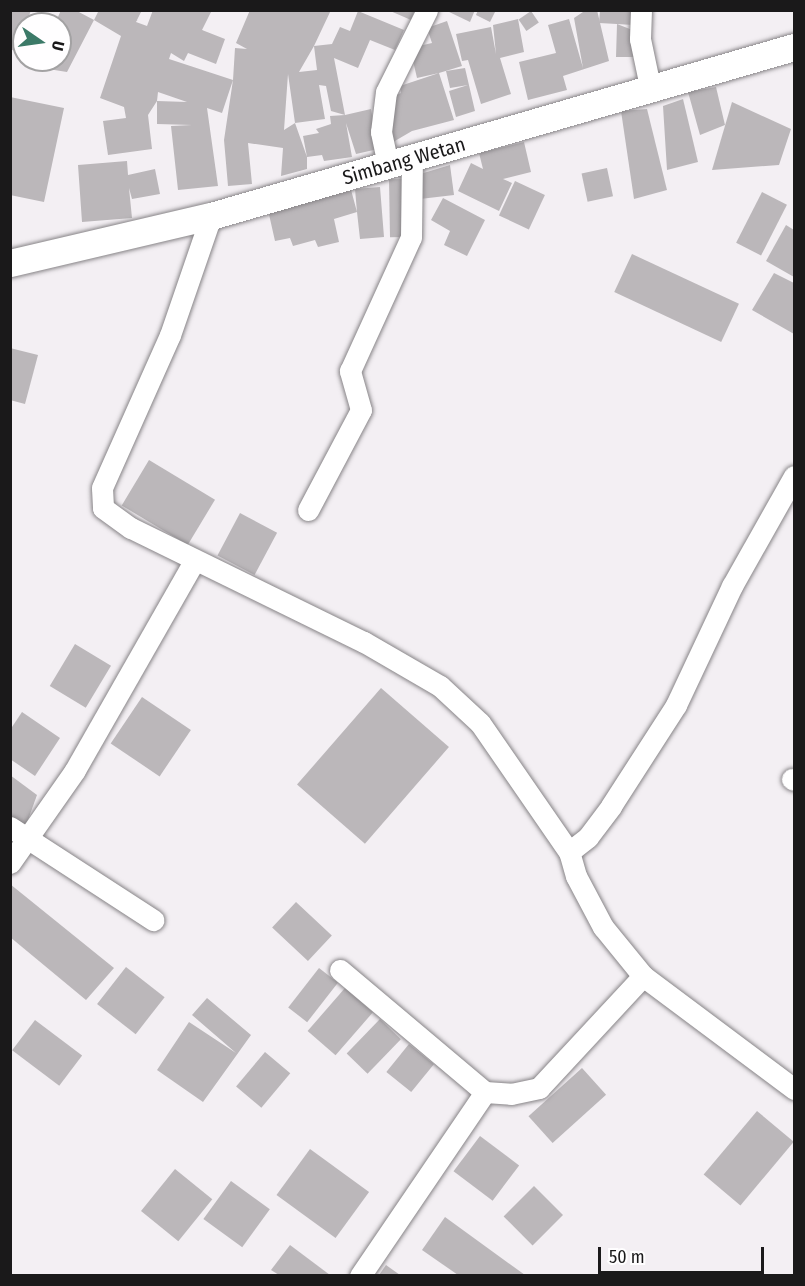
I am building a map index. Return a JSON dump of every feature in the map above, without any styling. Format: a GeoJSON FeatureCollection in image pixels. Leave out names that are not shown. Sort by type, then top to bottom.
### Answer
{"type":"FeatureCollection","features":[{"type":"Feature","properties":{"kind":"street"},"geometry":{"type":"LineString","coordinates":[[308,510],[361,410],[350,371],[411,237],[400,162],[381,132],[386,92],[428,10]]}},
{"type":"Feature","properties":{"kind":"street"},"geometry":{"type":"LineString","coordinates":[[641,10],[640,39],[651,91]]}},
{"type":"Feature","properties":{"kind":"street","name":"Simbang Wetan"},"geometry":{"type":"LineString","coordinates":[[10,263],[211,216],[651,91],[795,47]]}},
{"type":"Feature","properties":{"kind":"street"},"geometry":{"type":"LineString","coordinates":[[211,216],[170,334],[101,500],[116,519],[194,561],[364,642],[462,703],[569,852],[576,876],[603,927],[643,976],[795,1089]]}},
{"type":"Feature","properties":{"kind":"street"},"geometry":{"type":"LineString","coordinates":[[569,852],[588,837],[611,806],[676,705],[732,586],[795,476]]}},
{"type":"Feature","properties":{"kind":"street"},"geometry":{"type":"LineString","coordinates":[[10,863],[19,833],[75,770],[194,561]]}},
{"type":"Feature","properties":{"kind":"street"},"geometry":{"type":"LineString","coordinates":[[19,833],[153,920]]}},
{"type":"Feature","properties":{"kind":"street"},"geometry":{"type":"LineString","coordinates":[[340,970],[486,1092],[511,1094],[538,1088],[643,976]]}},
{"type":"Feature","properties":{"kind":"street"},"geometry":{"type":"LineString","coordinates":[[360,1275],[486,1092]]}},
{"type":"Feature","properties":{"kind":"building"},"geometry":{"type":"Polygon","coordinates":[[[10,10],[31,10],[30,12],[12,12],[12,50],[10,49],[10,10]]]}},
{"type":"Feature","properties":{"kind":"building"},"geometry":{"type":"Polygon","coordinates":[[[61,10],[75,10],[94,20],[72,62],[72,12],[60,12],[61,10]]]}},
{"type":"Feature","properties":{"kind":"building"},"geometry":{"type":"Polygon","coordinates":[[[99,10],[142,10],[136,22],[147,26],[153,10],[212,10],[202,30],[225,39],[216,64],[188,53],[184,61],[171,53],[169,59],[233,80],[222,113],[207,108],[218,186],[178,190],[171,126],[192,125],[157,124],[157,101],[148,115],[152,149],[108,155],[103,121],[126,118],[124,107],[100,98],[121,36],[94,20],[99,10]],[[158,92],[157,101],[187,102],[158,92]]]}},
{"type":"Feature","properties":{"kind":"building"},"geometry":{"type":"Polygon","coordinates":[[[250,10],[331,10],[314,46],[332,44],[340,27],[350,31],[358,11],[404,30],[395,50],[370,40],[358,68],[334,58],[345,115],[331,111],[326,86],[319,85],[325,119],[295,123],[307,157],[307,169],[281,176],[283,148],[248,143],[252,184],[228,186],[224,140],[233,80],[235,48],[247,49],[236,43],[250,10]],[[314,46],[299,72],[317,70],[314,46]],[[288,74],[284,130],[295,123],[288,74]]]}},
{"type":"Feature","properties":{"kind":"building"},"geometry":{"type":"Polygon","coordinates":[[[388,10],[415,10],[411,20],[388,10]]]}},
{"type":"Feature","properties":{"kind":"building"},"geometry":{"type":"Polygon","coordinates":[[[445,10],[475,10],[470,22],[445,10]]]}},
{"type":"Feature","properties":{"kind":"building"},"geometry":{"type":"Polygon","coordinates":[[[478,10],[496,10],[490,22],[476,15],[478,10]]]}},
{"type":"Feature","properties":{"kind":"building"},"geometry":{"type":"Polygon","coordinates":[[[586,10],[597,10],[609,61],[563,76],[567,90],[528,100],[519,62],[556,53],[548,25],[569,19],[583,68],[574,18],[586,10]]]}},
{"type":"Feature","properties":{"kind":"building"},"geometry":{"type":"Polygon","coordinates":[[[600,10],[634,10],[633,25],[599,23],[600,10]]]}},
{"type":"Feature","properties":{"kind":"building"},"geometry":{"type":"Polygon","coordinates":[[[531,11],[539,23],[526,31],[519,19],[531,11]]]}},
{"type":"Feature","properties":{"kind":"building"},"geometry":{"type":"Polygon","coordinates":[[[518,19],[524,52],[500,58],[511,94],[481,104],[468,60],[462,61],[456,34],[491,27],[496,54],[493,25],[518,19]]]}},
{"type":"Feature","properties":{"kind":"building"},"geometry":{"type":"Polygon","coordinates":[[[447,21],[462,66],[417,78],[410,48],[432,43],[427,28],[447,21]]]}},
{"type":"Feature","properties":{"kind":"building"},"geometry":{"type":"Polygon","coordinates":[[[617,24],[635,31],[634,57],[616,57],[617,24]]]}},
{"type":"Feature","properties":{"kind":"building"},"geometry":{"type":"Polygon","coordinates":[[[465,68],[475,111],[456,117],[449,91],[468,85],[450,88],[446,71],[465,68]]]}},
{"type":"Feature","properties":{"kind":"building"},"geometry":{"type":"Polygon","coordinates":[[[439,73],[454,120],[412,131],[388,145],[389,98],[401,93],[400,86],[439,73]]]}},
{"type":"Feature","properties":{"kind":"building"},"geometry":{"type":"Polygon","coordinates":[[[716,87],[725,125],[700,135],[688,92],[716,87]]]}},
{"type":"Feature","properties":{"kind":"building"},"geometry":{"type":"Polygon","coordinates":[[[10,97],[64,108],[44,202],[10,195],[10,97]]]}},
{"type":"Feature","properties":{"kind":"building"},"geometry":{"type":"Polygon","coordinates":[[[683,99],[698,162],[667,170],[663,106],[683,99]]]}},
{"type":"Feature","properties":{"kind":"building"},"geometry":{"type":"Polygon","coordinates":[[[732,102],[791,129],[779,165],[712,170],[732,102]]]}},
{"type":"Feature","properties":{"kind":"building"},"geometry":{"type":"Polygon","coordinates":[[[371,109],[378,149],[356,154],[346,123],[352,157],[324,161],[322,155],[307,157],[303,136],[319,133],[316,129],[331,124],[330,116],[371,109]]]}},
{"type":"Feature","properties":{"kind":"building"},"geometry":{"type":"Polygon","coordinates":[[[647,109],[667,190],[634,199],[621,111],[647,109]]]}},
{"type":"Feature","properties":{"kind":"building"},"geometry":{"type":"Polygon","coordinates":[[[524,142],[531,172],[503,179],[512,183],[499,211],[458,191],[471,163],[483,169],[479,153],[524,142]]]}},
{"type":"Feature","properties":{"kind":"building"},"geometry":{"type":"Polygon","coordinates":[[[127,161],[128,175],[155,169],[160,194],[132,199],[129,188],[132,218],[82,222],[78,165],[127,161]]]}},
{"type":"Feature","properties":{"kind":"building"},"geometry":{"type":"Polygon","coordinates":[[[450,165],[454,195],[420,199],[417,175],[450,165]]]}},
{"type":"Feature","properties":{"kind":"building"},"geometry":{"type":"Polygon","coordinates":[[[607,168],[613,196],[588,202],[582,173],[607,168]]]}},
{"type":"Feature","properties":{"kind":"building"},"geometry":{"type":"Polygon","coordinates":[[[389,179],[406,179],[407,237],[390,237],[389,179]]]}},
{"type":"Feature","properties":{"kind":"building"},"geometry":{"type":"Polygon","coordinates":[[[515,181],[545,195],[529,229],[499,215],[515,181]]]}},
{"type":"Feature","properties":{"kind":"building"},"geometry":{"type":"Polygon","coordinates":[[[350,186],[357,212],[334,219],[332,210],[339,242],[318,247],[315,240],[293,246],[290,238],[275,241],[268,210],[350,186]]]}},
{"type":"Feature","properties":{"kind":"building"},"geometry":{"type":"Polygon","coordinates":[[[380,187],[384,237],[360,239],[355,189],[380,187]]]}},
{"type":"Feature","properties":{"kind":"building"},"geometry":{"type":"Polygon","coordinates":[[[762,192],[787,205],[761,255],[736,243],[762,192]]]}},
{"type":"Feature","properties":{"kind":"building"},"geometry":{"type":"Polygon","coordinates":[[[443,198],[485,220],[467,256],[444,245],[450,231],[431,220],[443,198]]]}},
{"type":"Feature","properties":{"kind":"building"},"geometry":{"type":"Polygon","coordinates":[[[786,225],[794,230],[794,277],[766,261],[786,225]]]}},
{"type":"Feature","properties":{"kind":"building"},"geometry":{"type":"Polygon","coordinates":[[[632,254],[739,304],[721,342],[614,292],[632,254]]]}},
{"type":"Feature","properties":{"kind":"building"},"geometry":{"type":"Polygon","coordinates":[[[774,273],[794,283],[794,334],[752,310],[774,273]]]}},
{"type":"Feature","properties":{"kind":"building"},"geometry":{"type":"Polygon","coordinates":[[[10,348],[38,355],[25,404],[10,400],[10,348]]]}},
{"type":"Feature","properties":{"kind":"building"},"geometry":{"type":"Polygon","coordinates":[[[149,460],[215,500],[188,545],[122,505],[149,460]]]}},
{"type":"Feature","properties":{"kind":"building"},"geometry":{"type":"Polygon","coordinates":[[[240,513],[277,533],[255,575],[217,555],[240,513]]]}},
{"type":"Feature","properties":{"kind":"building"},"geometry":{"type":"Polygon","coordinates":[[[75,644],[111,666],[86,708],[50,686],[75,644]]]}},
{"type":"Feature","properties":{"kind":"building"},"geometry":{"type":"Polygon","coordinates":[[[381,688],[449,747],[365,844],[297,785],[381,688]]]}},
{"type":"Feature","properties":{"kind":"building"},"geometry":{"type":"Polygon","coordinates":[[[142,697],[191,730],[160,776],[111,743],[142,697]]]}},
{"type":"Feature","properties":{"kind":"building"},"geometry":{"type":"Polygon","coordinates":[[[22,712],[60,738],[35,776],[10,759],[10,730],[22,712]]]}},
{"type":"Feature","properties":{"kind":"building"},"geometry":{"type":"Polygon","coordinates":[[[10,775],[37,795],[25,828],[10,818],[10,775]]]}},
{"type":"Feature","properties":{"kind":"building"},"geometry":{"type":"Polygon","coordinates":[[[10,884],[114,968],[86,1000],[10,937],[10,884]]]}},
{"type":"Feature","properties":{"kind":"building"},"geometry":{"type":"Polygon","coordinates":[[[296,902],[332,935],[308,961],[272,928],[296,902]]]}},
{"type":"Feature","properties":{"kind":"building"},"geometry":{"type":"Polygon","coordinates":[[[126,967],[165,997],[136,1034],[97,1004],[126,967]]]}},
{"type":"Feature","properties":{"kind":"building"},"geometry":{"type":"Polygon","coordinates":[[[319,968],[338,983],[307,1022],[288,1007],[319,968]]]}},
{"type":"Feature","properties":{"kind":"building"},"geometry":{"type":"Polygon","coordinates":[[[345,988],[373,1012],[336,1055],[308,1031],[345,988]]]}},
{"type":"Feature","properties":{"kind":"building"},"geometry":{"type":"Polygon","coordinates":[[[207,998],[251,1035],[203,1102],[157,1070],[189,1022],[236,1053],[192,1015],[207,998]]]}},
{"type":"Feature","properties":{"kind":"building"},"geometry":{"type":"Polygon","coordinates":[[[380,1019],[401,1039],[368,1074],[347,1054],[380,1019]]]}},
{"type":"Feature","properties":{"kind":"building"},"geometry":{"type":"Polygon","coordinates":[[[35,1020],[82,1056],[59,1086],[12,1050],[35,1020]]]}},
{"type":"Feature","properties":{"kind":"building"},"geometry":{"type":"Polygon","coordinates":[[[409,1044],[434,1064],[411,1092],[386,1072],[409,1044]]]}},
{"type":"Feature","properties":{"kind":"building"},"geometry":{"type":"Polygon","coordinates":[[[265,1052],[290,1073],[261,1108],[236,1086],[265,1052]]]}},
{"type":"Feature","properties":{"kind":"building"},"geometry":{"type":"Polygon","coordinates":[[[582,1068],[606,1095],[553,1143],[528,1116],[582,1068]]]}},
{"type":"Feature","properties":{"kind":"building"},"geometry":{"type":"Polygon","coordinates":[[[757,1111],[794,1142],[740,1205],[704,1175],[757,1111]]]}},
{"type":"Feature","properties":{"kind":"building"},"geometry":{"type":"Polygon","coordinates":[[[480,1136],[519,1165],[493,1201],[454,1171],[480,1136]]]}},
{"type":"Feature","properties":{"kind":"building"},"geometry":{"type":"Polygon","coordinates":[[[310,1149],[369,1192],[336,1238],[276,1195],[310,1149]]]}},
{"type":"Feature","properties":{"kind":"building"},"geometry":{"type":"Polygon","coordinates":[[[175,1169],[212,1199],[178,1241],[141,1211],[175,1169]]]}},
{"type":"Feature","properties":{"kind":"building"},"geometry":{"type":"Polygon","coordinates":[[[231,1181],[270,1209],[242,1247],[203,1219],[231,1181]]]}},
{"type":"Feature","properties":{"kind":"building"},"geometry":{"type":"Polygon","coordinates":[[[534,1186],[563,1215],[533,1245],[504,1216],[534,1186]]]}},
{"type":"Feature","properties":{"kind":"building"},"geometry":{"type":"Polygon","coordinates":[[[445,1217],[525,1275],[458,1275],[422,1250],[445,1217]]]}},
{"type":"Feature","properties":{"kind":"building"},"geometry":{"type":"Polygon","coordinates":[[[290,1245],[330,1275],[279,1275],[271,1270],[290,1245]]]}},
{"type":"Feature","properties":{"kind":"building"},"geometry":{"type":"Polygon","coordinates":[[[386,1265],[400,1275],[379,1275],[386,1265]]]}}]}
